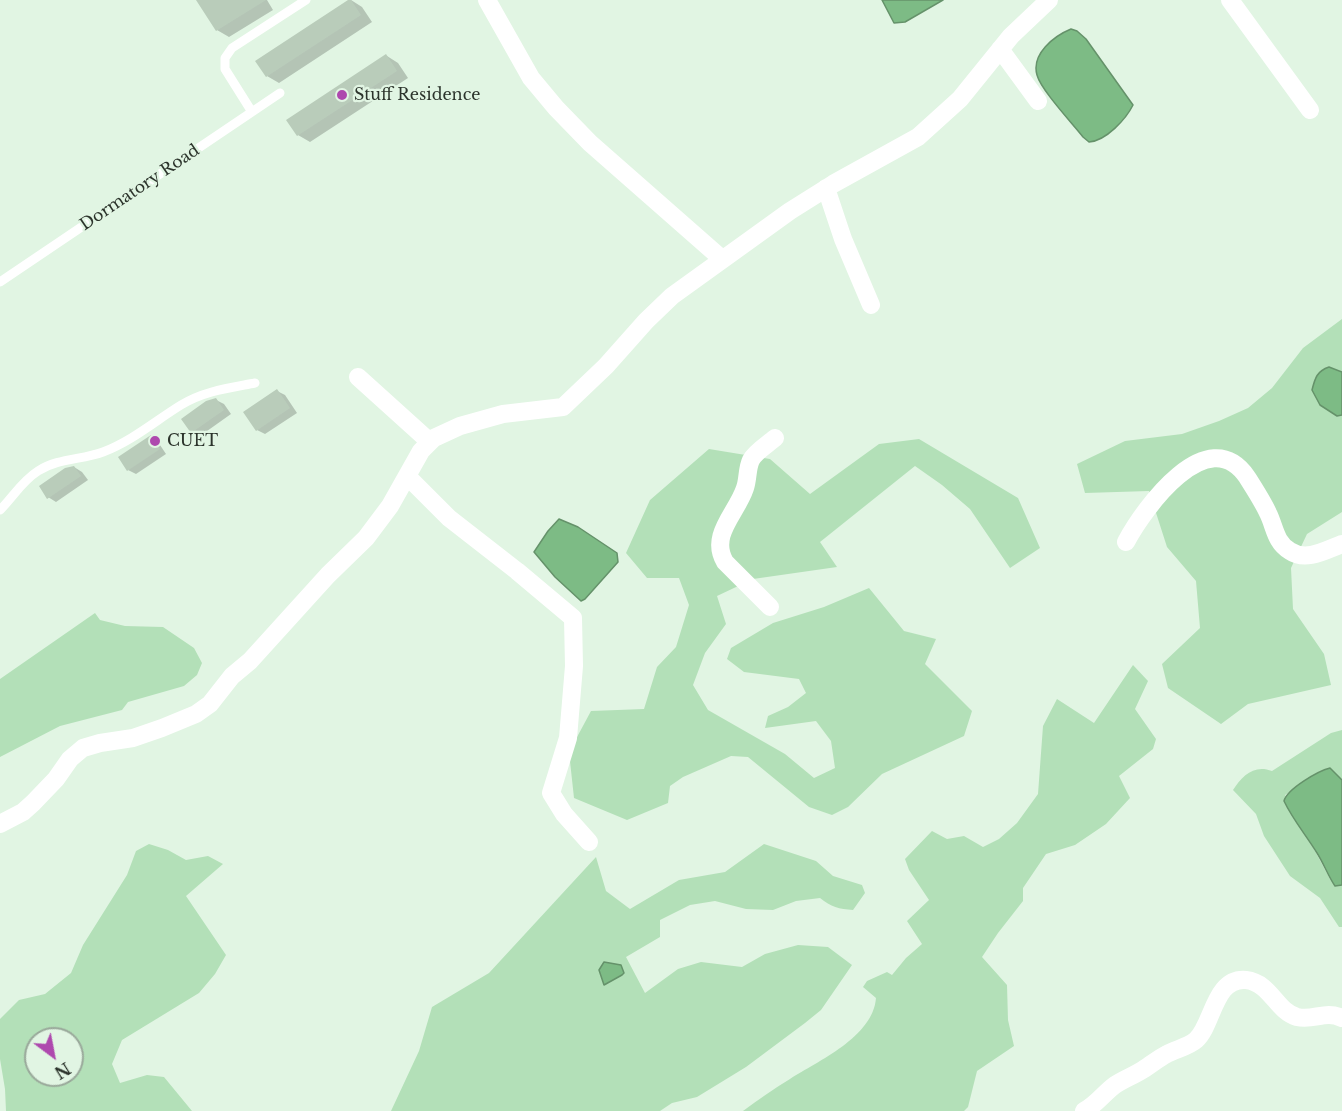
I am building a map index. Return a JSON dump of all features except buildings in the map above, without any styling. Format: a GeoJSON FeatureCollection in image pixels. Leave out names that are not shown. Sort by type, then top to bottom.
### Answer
{"type":"FeatureCollection","features":[{"type":"Feature","properties":{"kind":"street"},"geometry":{"type":"LineString","coordinates":[[487,0],[531,78],[556,108],[590,143],[722,259]]}},
{"type":"Feature","properties":{"kind":"street"},"geometry":{"type":"LineString","coordinates":[[0,824],[28,807],[56,779],[70,759],[83,748],[133,738],[162,728],[196,714],[210,704],[232,676],[250,662],[320,583],[366,537],[390,506],[421,451],[430,442],[460,426],[503,414],[563,407],[600,373],[646,321],[672,296],[790,211],[826,188],[918,137],[960,99],[1011,36],[1049,0]]}},
{"type":"Feature","properties":{"kind":"street"},"geometry":{"type":"LineString","coordinates":[[1230,0],[1310,110]]}},
{"type":"Feature","properties":{"kind":"street"},"geometry":{"type":"LineString","coordinates":[[1000,50],[1038,101]]}},
{"type":"Feature","properties":{"kind":"street"},"geometry":{"type":"LineString","coordinates":[[826,188],[843,239],[871,305]]}},
{"type":"Feature","properties":{"kind":"street"},"geometry":{"type":"LineString","coordinates":[[358,377],[430,442]]}},
{"type":"Feature","properties":{"kind":"street"},"geometry":{"type":"LineString","coordinates":[[770,607],[725,562],[720,553],[719,543],[722,532],[744,490],[751,459],[775,438]]}},
{"type":"Feature","properties":{"kind":"street"},"geometry":{"type":"LineString","coordinates":[[1126,542],[1144,513],[1175,479],[1198,461],[1209,459],[1230,462],[1237,466],[1268,512],[1276,536],[1292,553],[1306,556],[1342,544]]}},
{"type":"Feature","properties":{"kind":"street"},"geometry":{"type":"LineString","coordinates":[[408,477],[449,518],[573,618],[574,666],[568,738],[551,793],[564,814],[589,842]]}},
{"type":"Feature","properties":{"kind":"street"},"geometry":{"type":"LineString","coordinates":[[1084,1111],[1116,1084],[1164,1055],[1197,1039],[1225,989],[1240,980],[1256,982],[1267,989],[1294,1016],[1308,1018],[1332,1013],[1342,1018]]}},
{"type":"Feature","properties":{"kind":"lane"},"geometry":{"type":"LineString","coordinates":[[252,112],[225,69],[225,58],[232,48],[306,0]]}},
{"type":"Feature","properties":{"kind":"lane","name":"Dormatory Road"},"geometry":{"type":"LineString","coordinates":[[0,282],[280,93]]}},
{"type":"Feature","properties":{"kind":"lane"},"geometry":{"type":"LineString","coordinates":[[0,510],[28,477],[41,469],[69,458],[101,453],[125,443],[182,404],[209,392],[255,383]]}},
{"type":"Feature","properties":{"kind":"shaded area"},"geometry":{"type":"Polygon","coordinates":[[[882,0],[943,0],[905,22],[894,23],[882,0]]]}},
{"type":"Feature","properties":{"kind":"shaded area"},"geometry":{"type":"Polygon","coordinates":[[[1071,29],[1086,39],[1133,105],[1126,117],[1109,134],[1095,141],[1089,142],[1083,137],[1050,98],[1037,75],[1037,60],[1045,47],[1071,29]]]}},
{"type":"Feature","properties":{"kind":"shaded area"},"geometry":{"type":"Polygon","coordinates":[[[1342,319],[1342,512],[1307,534],[1291,568],[1293,609],[1324,654],[1331,685],[1248,704],[1221,724],[1168,688],[1162,664],[1200,628],[1196,581],[1167,547],[1149,491],[1085,493],[1077,464],[1125,441],[1182,434],[1248,408],[1272,388],[1303,348],[1342,319]]]}},
{"type":"Feature","properties":{"kind":"shaded area"},"geometry":{"type":"Polygon","coordinates":[[[1329,367],[1342,372],[1342,415],[1337,416],[1320,405],[1312,390],[1317,376],[1329,367]]]}},
{"type":"Feature","properties":{"kind":"shaded area"},"geometry":{"type":"Polygon","coordinates":[[[919,439],[1018,498],[1040,548],[1010,568],[970,509],[915,466],[820,542],[837,567],[753,579],[717,596],[726,624],[705,653],[693,685],[708,710],[785,754],[814,778],[835,768],[831,741],[816,721],[765,728],[768,716],[788,707],[806,693],[799,679],[744,672],[727,659],[731,648],[773,623],[824,607],[869,588],[904,631],[936,639],[925,664],[972,711],[964,736],[882,774],[848,807],[832,815],[809,807],[748,757],[731,756],[683,777],[670,786],[668,803],[627,820],[574,798],[569,752],[591,711],[644,709],[657,667],[676,647],[689,605],[679,578],[647,578],[626,553],[650,500],[709,449],[770,459],[810,494],[879,444],[919,439]]]}},
{"type":"Feature","properties":{"kind":"shaded area"},"geometry":{"type":"Polygon","coordinates":[[[559,519],[578,527],[617,553],[618,562],[581,601],[555,577],[534,552],[559,519]]]}},
{"type":"Feature","properties":{"kind":"shaded area"},"geometry":{"type":"Polygon","coordinates":[[[95,613],[100,620],[125,626],[163,627],[194,648],[202,663],[197,675],[184,686],[128,702],[122,710],[60,726],[0,757],[0,679],[95,613]]]}},
{"type":"Feature","properties":{"kind":"shaded area"},"geometry":{"type":"Polygon","coordinates":[[[1133,665],[1148,681],[1135,709],[1156,739],[1153,749],[1119,776],[1130,798],[1106,824],[1075,845],[1046,854],[1023,888],[1023,901],[982,957],[1007,985],[1008,1020],[1014,1046],[977,1071],[968,1107],[964,1111],[743,1111],[829,1056],[855,1036],[873,1012],[876,998],[863,987],[867,981],[887,972],[892,975],[922,944],[907,921],[929,900],[909,870],[905,859],[932,831],[947,839],[964,836],[983,847],[999,839],[1017,823],[1038,794],[1043,726],[1057,699],[1094,723],[1133,665]]]}},
{"type":"Feature","properties":{"kind":"shaded area"},"geometry":{"type":"Polygon","coordinates":[[[1342,730],[1342,780],[1330,768],[1323,770],[1285,795],[1330,879],[1339,886],[1342,885],[1342,927],[1339,927],[1320,898],[1290,876],[1264,836],[1256,814],[1233,790],[1240,780],[1254,770],[1272,771],[1331,733],[1342,730]]]}},
{"type":"Feature","properties":{"kind":"shaded area"},"geometry":{"type":"Polygon","coordinates":[[[1330,768],[1342,780],[1342,885],[1335,886],[1284,801],[1297,786],[1330,768]]]}},
{"type":"Feature","properties":{"kind":"shaded area"},"geometry":{"type":"Polygon","coordinates":[[[149,844],[168,850],[186,860],[208,856],[223,864],[186,896],[226,955],[215,974],[199,993],[122,1040],[112,1064],[120,1083],[147,1075],[164,1077],[192,1111],[6,1111],[0,1059],[0,1019],[19,1000],[45,994],[71,973],[83,945],[127,875],[136,851],[149,844]]]}},
{"type":"Feature","properties":{"kind":"shaded area"},"geometry":{"type":"Polygon","coordinates":[[[764,844],[816,861],[833,876],[862,885],[865,893],[853,910],[835,907],[820,898],[796,901],[773,910],[746,909],[715,901],[690,905],[660,920],[660,937],[626,957],[645,993],[678,969],[701,962],[742,967],[765,954],[798,945],[828,947],[852,965],[821,1010],[746,1067],[697,1097],[672,1103],[660,1111],[391,1111],[419,1051],[432,1007],[489,973],[596,857],[606,891],[630,909],[679,880],[725,872],[764,844]]]}},
{"type":"Feature","properties":{"kind":"shaded area"},"geometry":{"type":"Polygon","coordinates":[[[604,962],[621,965],[624,973],[604,985],[599,970],[604,962]]]}},
{"type":"Feature","properties":{"kind":"place","name":"Stuff Residence"},"geometry":{"type":"Point","coordinates":[342,95]}},
{"type":"Feature","properties":{"kind":"place","name":"CUET"},"geometry":{"type":"Point","coordinates":[155,441]}}]}
